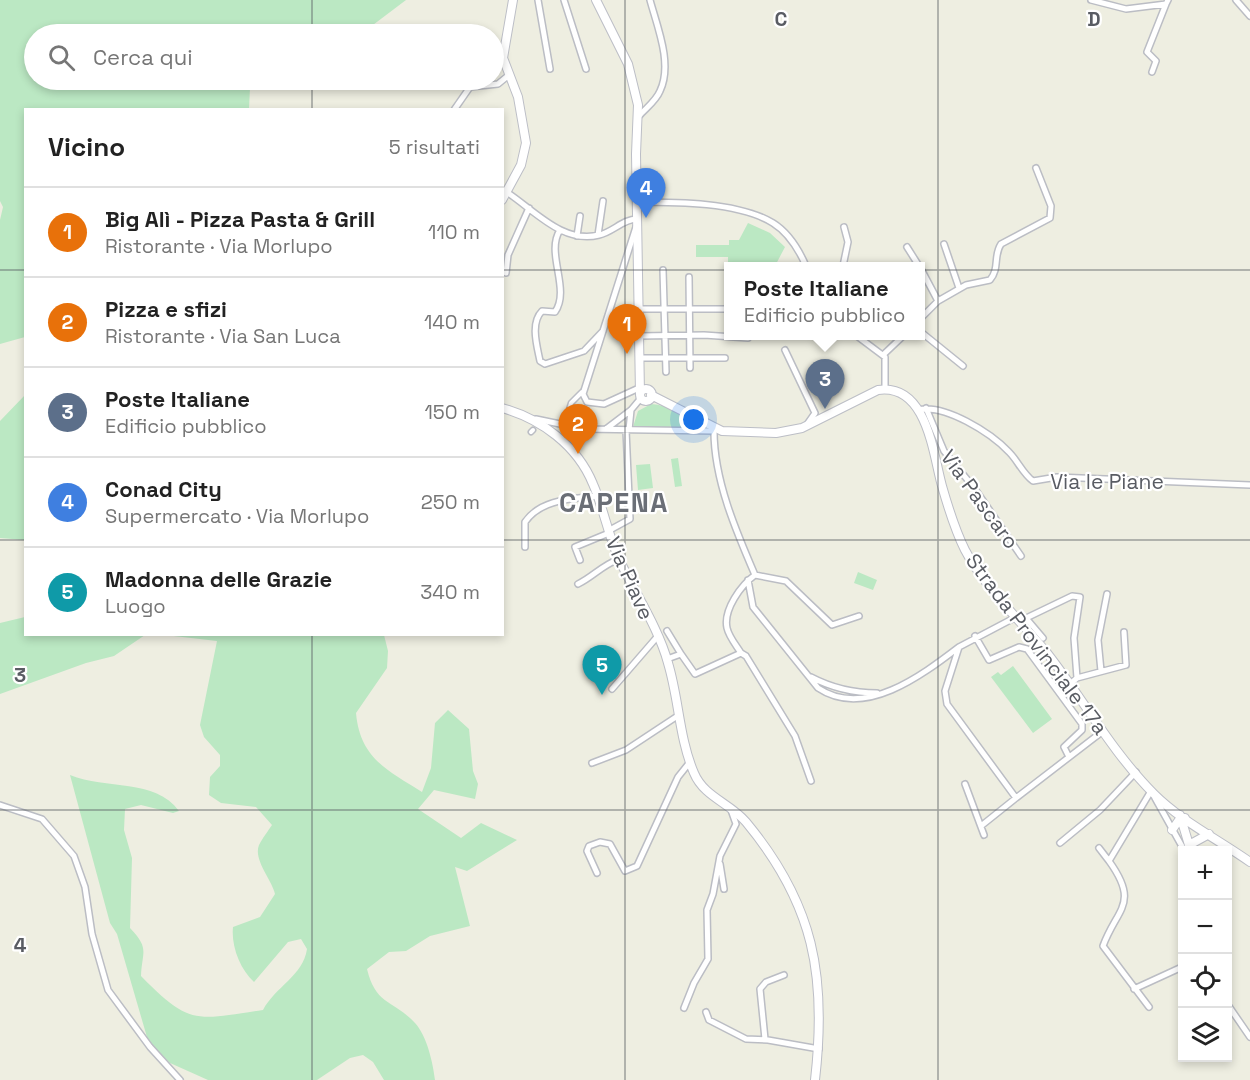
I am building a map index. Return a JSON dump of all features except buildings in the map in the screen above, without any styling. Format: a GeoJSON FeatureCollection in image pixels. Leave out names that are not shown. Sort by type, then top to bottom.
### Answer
{"type":"FeatureCollection","features":[{"type":"Feature","properties":{"kind":"main road"},"geometry":{"type":"LineString","coordinates":[[504,50],[513,0]]}},
{"type":"Feature","properties":{"kind":"main road"},"geometry":{"type":"LineString","coordinates":[[596,0],[629,67],[637,94],[640,393],[643,390],[650,392],[718,431],[785,432],[802,428],[872,392],[885,389]]}},
{"type":"Feature","properties":{"kind":"main road"},"geometry":{"type":"LineString","coordinates":[[504,58],[518,97],[526,142],[523,161],[505,197]]}},
{"type":"Feature","properties":{"kind":"main road"},"geometry":{"type":"LineString","coordinates":[[639,375],[650,392]]}},
{"type":"Feature","properties":{"kind":"main road","name":"Strada Provinciale 17a"},"geometry":{"type":"LineString","coordinates":[[885,389],[902,394],[922,409],[945,495],[962,544],[976,568],[1022,619],[1103,731],[1151,791],[1182,817],[1250,862]]}},
{"type":"Feature","properties":{"kind":"main road","name":"Via Piave"},"geometry":{"type":"LineString","coordinates":[[504,409],[536,422],[559,439],[583,466],[597,496],[619,559],[667,659],[690,762],[701,786],[744,820],[782,872],[807,924],[814,951],[819,1009],[819,1049],[815,1080]]}},
{"type":"Feature","properties":{"kind":"main road"},"geometry":{"type":"LineString","coordinates":[[1173,830],[1182,817]]}},
{"type":"Feature","properties":{"kind":"main road"},"geometry":{"type":"LineString","coordinates":[[1182,817],[1187,846]]}},
{"type":"Feature","properties":{"kind":"main road"},"geometry":{"type":"LineString","coordinates":[[1192,846],[1209,834]]}},
{"type":"Feature","properties":{"kind":"street"},"geometry":{"type":"LineString","coordinates":[[538,0],[550,69]]}},
{"type":"Feature","properties":{"kind":"street"},"geometry":{"type":"LineString","coordinates":[[564,0],[586,69]]}},
{"type":"Feature","properties":{"kind":"street"},"geometry":{"type":"LineString","coordinates":[[639,116],[656,98],[663,82],[662,34],[650,0]]}},
{"type":"Feature","properties":{"kind":"street"},"geometry":{"type":"LineString","coordinates":[[1091,0],[1126,9],[1167,2]]}},
{"type":"Feature","properties":{"kind":"street"},"geometry":{"type":"LineString","coordinates":[[1236,0],[1250,16]]}},
{"type":"Feature","properties":{"kind":"street"},"geometry":{"type":"LineString","coordinates":[[1152,72],[1156,61],[1147,52],[1167,2]]}},
{"type":"Feature","properties":{"kind":"street"},"geometry":{"type":"LineString","coordinates":[[504,79],[509,75]]}},
{"type":"Feature","properties":{"kind":"street"},"geometry":{"type":"LineString","coordinates":[[455,108],[468,90]]}},
{"type":"Feature","properties":{"kind":"street"},"geometry":{"type":"LineString","coordinates":[[925,314],[938,301],[959,288],[990,280],[996,270],[997,252],[1001,243],[1051,217],[1051,206],[1036,168]]}},
{"type":"Feature","properties":{"kind":"street"},"geometry":{"type":"LineString","coordinates":[[505,197],[529,208],[560,230],[577,236],[598,235],[628,220],[637,220],[582,392],[571,403],[559,439]]}},
{"type":"Feature","properties":{"kind":"street"},"geometry":{"type":"LineString","coordinates":[[598,235],[603,201]]}},
{"type":"Feature","properties":{"kind":"street"},"geometry":{"type":"LineString","coordinates":[[637,202],[703,205],[764,219],[777,226],[790,239],[803,262]]}},
{"type":"Feature","properties":{"kind":"street"},"geometry":{"type":"LineString","coordinates":[[506,273],[508,255],[529,208]]}},
{"type":"Feature","properties":{"kind":"street"},"geometry":{"type":"LineString","coordinates":[[577,236],[580,216]]}},
{"type":"Feature","properties":{"kind":"street"},"geometry":{"type":"LineString","coordinates":[[844,227],[848,242],[844,262]]}},
{"type":"Feature","properties":{"kind":"street"},"geometry":{"type":"LineString","coordinates":[[560,230],[556,241],[560,283],[558,308],[555,312],[542,311],[538,315],[536,334],[540,361],[545,364],[584,351],[604,329]]}},
{"type":"Feature","properties":{"kind":"street"},"geometry":{"type":"LineString","coordinates":[[944,244],[959,288]]}},
{"type":"Feature","properties":{"kind":"street"},"geometry":{"type":"LineString","coordinates":[[907,247],[916,262]]}},
{"type":"Feature","properties":{"kind":"street"},"geometry":{"type":"LineString","coordinates":[[663,270],[666,372]]}},
{"type":"Feature","properties":{"kind":"street"},"geometry":{"type":"LineString","coordinates":[[689,277],[690,368]]}},
{"type":"Feature","properties":{"kind":"street"},"geometry":{"type":"LineString","coordinates":[[925,277],[938,301]]}},
{"type":"Feature","properties":{"kind":"street"},"geometry":{"type":"LineString","coordinates":[[639,309],[724,309]]}},
{"type":"Feature","properties":{"kind":"street"},"geometry":{"type":"LineString","coordinates":[[925,335],[963,366]]}},
{"type":"Feature","properties":{"kind":"street"},"geometry":{"type":"LineString","coordinates":[[639,336],[724,337]]}},
{"type":"Feature","properties":{"kind":"street"},"geometry":{"type":"LineString","coordinates":[[862,340],[883,355],[886,362],[885,389]]}},
{"type":"Feature","properties":{"kind":"street"},"geometry":{"type":"LineString","coordinates":[[883,355],[899,340]]}},
{"type":"Feature","properties":{"kind":"street"},"geometry":{"type":"LineString","coordinates":[[785,350],[815,413],[813,419],[802,428]]}},
{"type":"Feature","properties":{"kind":"street"},"geometry":{"type":"LineString","coordinates":[[639,358],[725,358]]}},
{"type":"Feature","properties":{"kind":"street"},"geometry":{"type":"LineString","coordinates":[[582,392],[588,402],[598,405],[640,393]]}},
{"type":"Feature","properties":{"kind":"street"},"geometry":{"type":"LineString","coordinates":[[580,560],[573,548],[609,532],[630,519],[627,430],[631,410],[640,393]]}},
{"type":"Feature","properties":{"kind":"street","name":"Via le Piane"},"geometry":{"type":"LineString","coordinates":[[922,409],[941,410],[984,432],[1010,453],[1033,481],[1057,477],[1250,485]]}},
{"type":"Feature","properties":{"kind":"street","name":"Via Pascaro"},"geometry":{"type":"LineString","coordinates":[[922,409],[942,449],[975,489],[1021,556]]}},
{"type":"Feature","properties":{"kind":"street"},"geometry":{"type":"LineString","coordinates":[[606,429],[631,410]]}},
{"type":"Feature","properties":{"kind":"street"},"geometry":{"type":"LineString","coordinates":[[616,421],[618,429]]}},
{"type":"Feature","properties":{"kind":"street"},"geometry":{"type":"LineString","coordinates":[[536,422],[606,429],[718,431],[723,488],[733,525],[755,575]]}},
{"type":"Feature","properties":{"kind":"street"},"geometry":{"type":"LineString","coordinates":[[525,547],[525,522],[540,508],[556,502],[597,496]]}},
{"type":"Feature","properties":{"kind":"street"},"geometry":{"type":"LineString","coordinates":[[578,584],[590,578],[600,567],[619,559]]}},
{"type":"Feature","properties":{"kind":"street"},"geometry":{"type":"LineString","coordinates":[[811,781],[795,736],[753,665],[741,653],[728,633],[726,621],[732,604],[748,580],[755,575],[786,581],[832,625],[859,616]]}},
{"type":"Feature","properties":{"kind":"street"},"geometry":{"type":"LineString","coordinates":[[748,580],[753,608],[818,688],[845,701],[871,697],[914,678],[975,636],[1022,619],[1072,596],[1080,597],[1074,638],[1077,678]]}},
{"type":"Feature","properties":{"kind":"street"},"geometry":{"type":"LineString","coordinates":[[1101,671],[1098,640],[1107,594]]}},
{"type":"Feature","properties":{"kind":"street"},"geometry":{"type":"LineString","coordinates":[[1022,619],[1043,638]]}},
{"type":"Feature","properties":{"kind":"street"},"geometry":{"type":"LineString","coordinates":[[667,631],[695,674],[741,653]]}},
{"type":"Feature","properties":{"kind":"street"},"geometry":{"type":"LineString","coordinates":[[1069,685],[1077,678],[1126,665],[1123,647],[1124,632]]}},
{"type":"Feature","properties":{"kind":"street"},"geometry":{"type":"LineString","coordinates":[[975,636],[989,660],[1019,647],[1028,650],[1082,724],[1082,730],[1064,747],[1069,757]]}},
{"type":"Feature","properties":{"kind":"street"},"geometry":{"type":"LineString","coordinates":[[612,689],[657,637]]}},
{"type":"Feature","properties":{"kind":"street"},"geometry":{"type":"LineString","coordinates":[[959,647],[945,691],[946,704],[1016,798]]}},
{"type":"Feature","properties":{"kind":"street"},"geometry":{"type":"LineString","coordinates":[[667,659],[681,654]]}},
{"type":"Feature","properties":{"kind":"street"},"geometry":{"type":"LineString","coordinates":[[807,675],[832,687],[862,693],[882,692]]}},
{"type":"Feature","properties":{"kind":"street"},"geometry":{"type":"LineString","coordinates":[[592,763],[626,750],[679,715]]}},
{"type":"Feature","properties":{"kind":"street"},"geometry":{"type":"LineString","coordinates":[[981,826],[1103,731]]}},
{"type":"Feature","properties":{"kind":"street"},"geometry":{"type":"LineString","coordinates":[[597,873],[587,851],[590,845],[597,842],[610,844],[624,871],[637,866],[678,777],[690,762]]}},
{"type":"Feature","properties":{"kind":"street"},"geometry":{"type":"LineString","coordinates":[[1060,843],[1106,805],[1136,772]]}},
{"type":"Feature","properties":{"kind":"street"},"geometry":{"type":"LineString","coordinates":[[965,784],[984,835]]}},
{"type":"Feature","properties":{"kind":"street"},"geometry":{"type":"LineString","coordinates":[[1109,861],[1151,791],[1173,830],[1186,846]]}},
{"type":"Feature","properties":{"kind":"street"},"geometry":{"type":"LineString","coordinates":[[0,805],[42,819],[49,830],[74,856],[85,887],[92,934],[108,990],[150,1047],[180,1080]]}},
{"type":"Feature","properties":{"kind":"street"},"geometry":{"type":"LineString","coordinates":[[684,1008],[694,983],[708,959],[706,913],[713,896],[720,856],[736,824],[729,807]]}},
{"type":"Feature","properties":{"kind":"street"},"geometry":{"type":"LineString","coordinates":[[1099,848],[1120,878],[1124,905],[1103,946],[1149,1007]]}},
{"type":"Feature","properties":{"kind":"street"},"geometry":{"type":"LineString","coordinates":[[720,856],[724,889]]}},
{"type":"Feature","properties":{"kind":"street"},"geometry":{"type":"LineString","coordinates":[[1134,989],[1178,969]]}},
{"type":"Feature","properties":{"kind":"street"},"geometry":{"type":"LineString","coordinates":[[765,1039],[760,988],[766,982],[784,975]]}},
{"type":"Feature","properties":{"kind":"street"},"geometry":{"type":"LineString","coordinates":[[1229,1008],[1250,1037]]}},
{"type":"Feature","properties":{"kind":"street"},"geometry":{"type":"LineString","coordinates":[[706,1011],[709,1020],[741,1037],[819,1049]]}},
{"type":"Feature","properties":{"kind":"green space"},"geometry":{"type":"Polygon","coordinates":[[[0,0],[406,0],[374,24],[24,24],[24,90],[250,90],[249,108],[24,108],[24,337],[0,344],[0,220],[3,207],[0,201],[0,0]]]}},
{"type":"Feature","properties":{"kind":"green space"},"geometry":{"type":"Polygon","coordinates":[[[748,223],[770,233],[785,247],[777,262],[728,262],[728,257],[696,257],[696,245],[729,245],[729,240],[739,240],[748,223]]]}},
{"type":"Feature","properties":{"kind":"green space"},"geometry":{"type":"Polygon","coordinates":[[[24,396],[24,540],[0,538],[0,421],[24,396]]]}},
{"type":"Feature","properties":{"kind":"green space"},"geometry":{"type":"Polygon","coordinates":[[[651,404],[677,412],[701,425],[700,428],[633,427],[638,411],[651,404]]]}},
{"type":"Feature","properties":{"kind":"green space"},"geometry":{"type":"Polygon","coordinates":[[[678,458],[682,486],[675,487],[671,459],[678,458]]]}},
{"type":"Feature","properties":{"kind":"green space"},"geometry":{"type":"Polygon","coordinates":[[[650,464],[653,488],[638,490],[636,465],[650,464]]]}},
{"type":"Feature","properties":{"kind":"green space"},"geometry":{"type":"Polygon","coordinates":[[[858,572],[877,580],[873,590],[854,583],[858,572]]]}},
{"type":"Feature","properties":{"kind":"green space"},"geometry":{"type":"Polygon","coordinates":[[[24,617],[24,636],[144,636],[114,656],[86,663],[0,694],[0,623],[24,617]]]}},
{"type":"Feature","properties":{"kind":"green space"},"geometry":{"type":"Polygon","coordinates":[[[174,636],[384,636],[388,651],[387,668],[356,713],[359,728],[369,752],[377,761],[397,777],[422,792],[431,768],[435,723],[448,710],[469,729],[473,771],[478,784],[475,799],[434,790],[418,809],[461,838],[481,823],[517,840],[467,871],[455,867],[470,926],[430,936],[406,951],[389,952],[367,969],[375,990],[419,1028],[429,1050],[435,1080],[384,1080],[373,1062],[363,1055],[350,1058],[317,1080],[208,1080],[170,1063],[149,1044],[117,934],[110,923],[70,775],[84,780],[143,789],[169,801],[179,811],[173,813],[141,805],[125,809],[124,830],[132,858],[130,928],[143,946],[141,976],[171,1004],[183,1011],[208,1017],[263,1010],[300,967],[307,949],[301,939],[288,942],[254,982],[241,964],[235,949],[233,927],[260,917],[275,894],[258,851],[260,843],[272,825],[256,807],[221,803],[209,795],[210,777],[220,766],[220,755],[204,737],[200,725],[217,641],[174,636]]]}},
{"type":"Feature","properties":{"kind":"green space"},"geometry":{"type":"Polygon","coordinates":[[[1013,666],[1052,719],[1033,733],[991,677],[998,672],[1001,675],[1013,666]]]}},
{"type":"Feature","properties":{"kind":"place","name":"Conad City"},"geometry":{"type":"Point","coordinates":[646,218]}},
{"type":"Feature","properties":{"kind":"place","name":"Big Alì - Pizza Pasta & Grill"},"geometry":{"type":"Point","coordinates":[627,354]}},
{"type":"Feature","properties":{"kind":"place","name":"Poste Italiane"},"geometry":{"type":"Point","coordinates":[825,409]}},
{"type":"Feature","properties":{"kind":"place","name":"Pizza e sfizi"},"geometry":{"type":"Point","coordinates":[578,454]}},
{"type":"Feature","properties":{"kind":"place","name":"Madonna delle Grazie"},"geometry":{"type":"Point","coordinates":[602,695]}},
{"type":"Feature","properties":{"kind":"district","name":"CAPENA"},"geometry":{"type":"Point","coordinates":[614,502]}}]}
